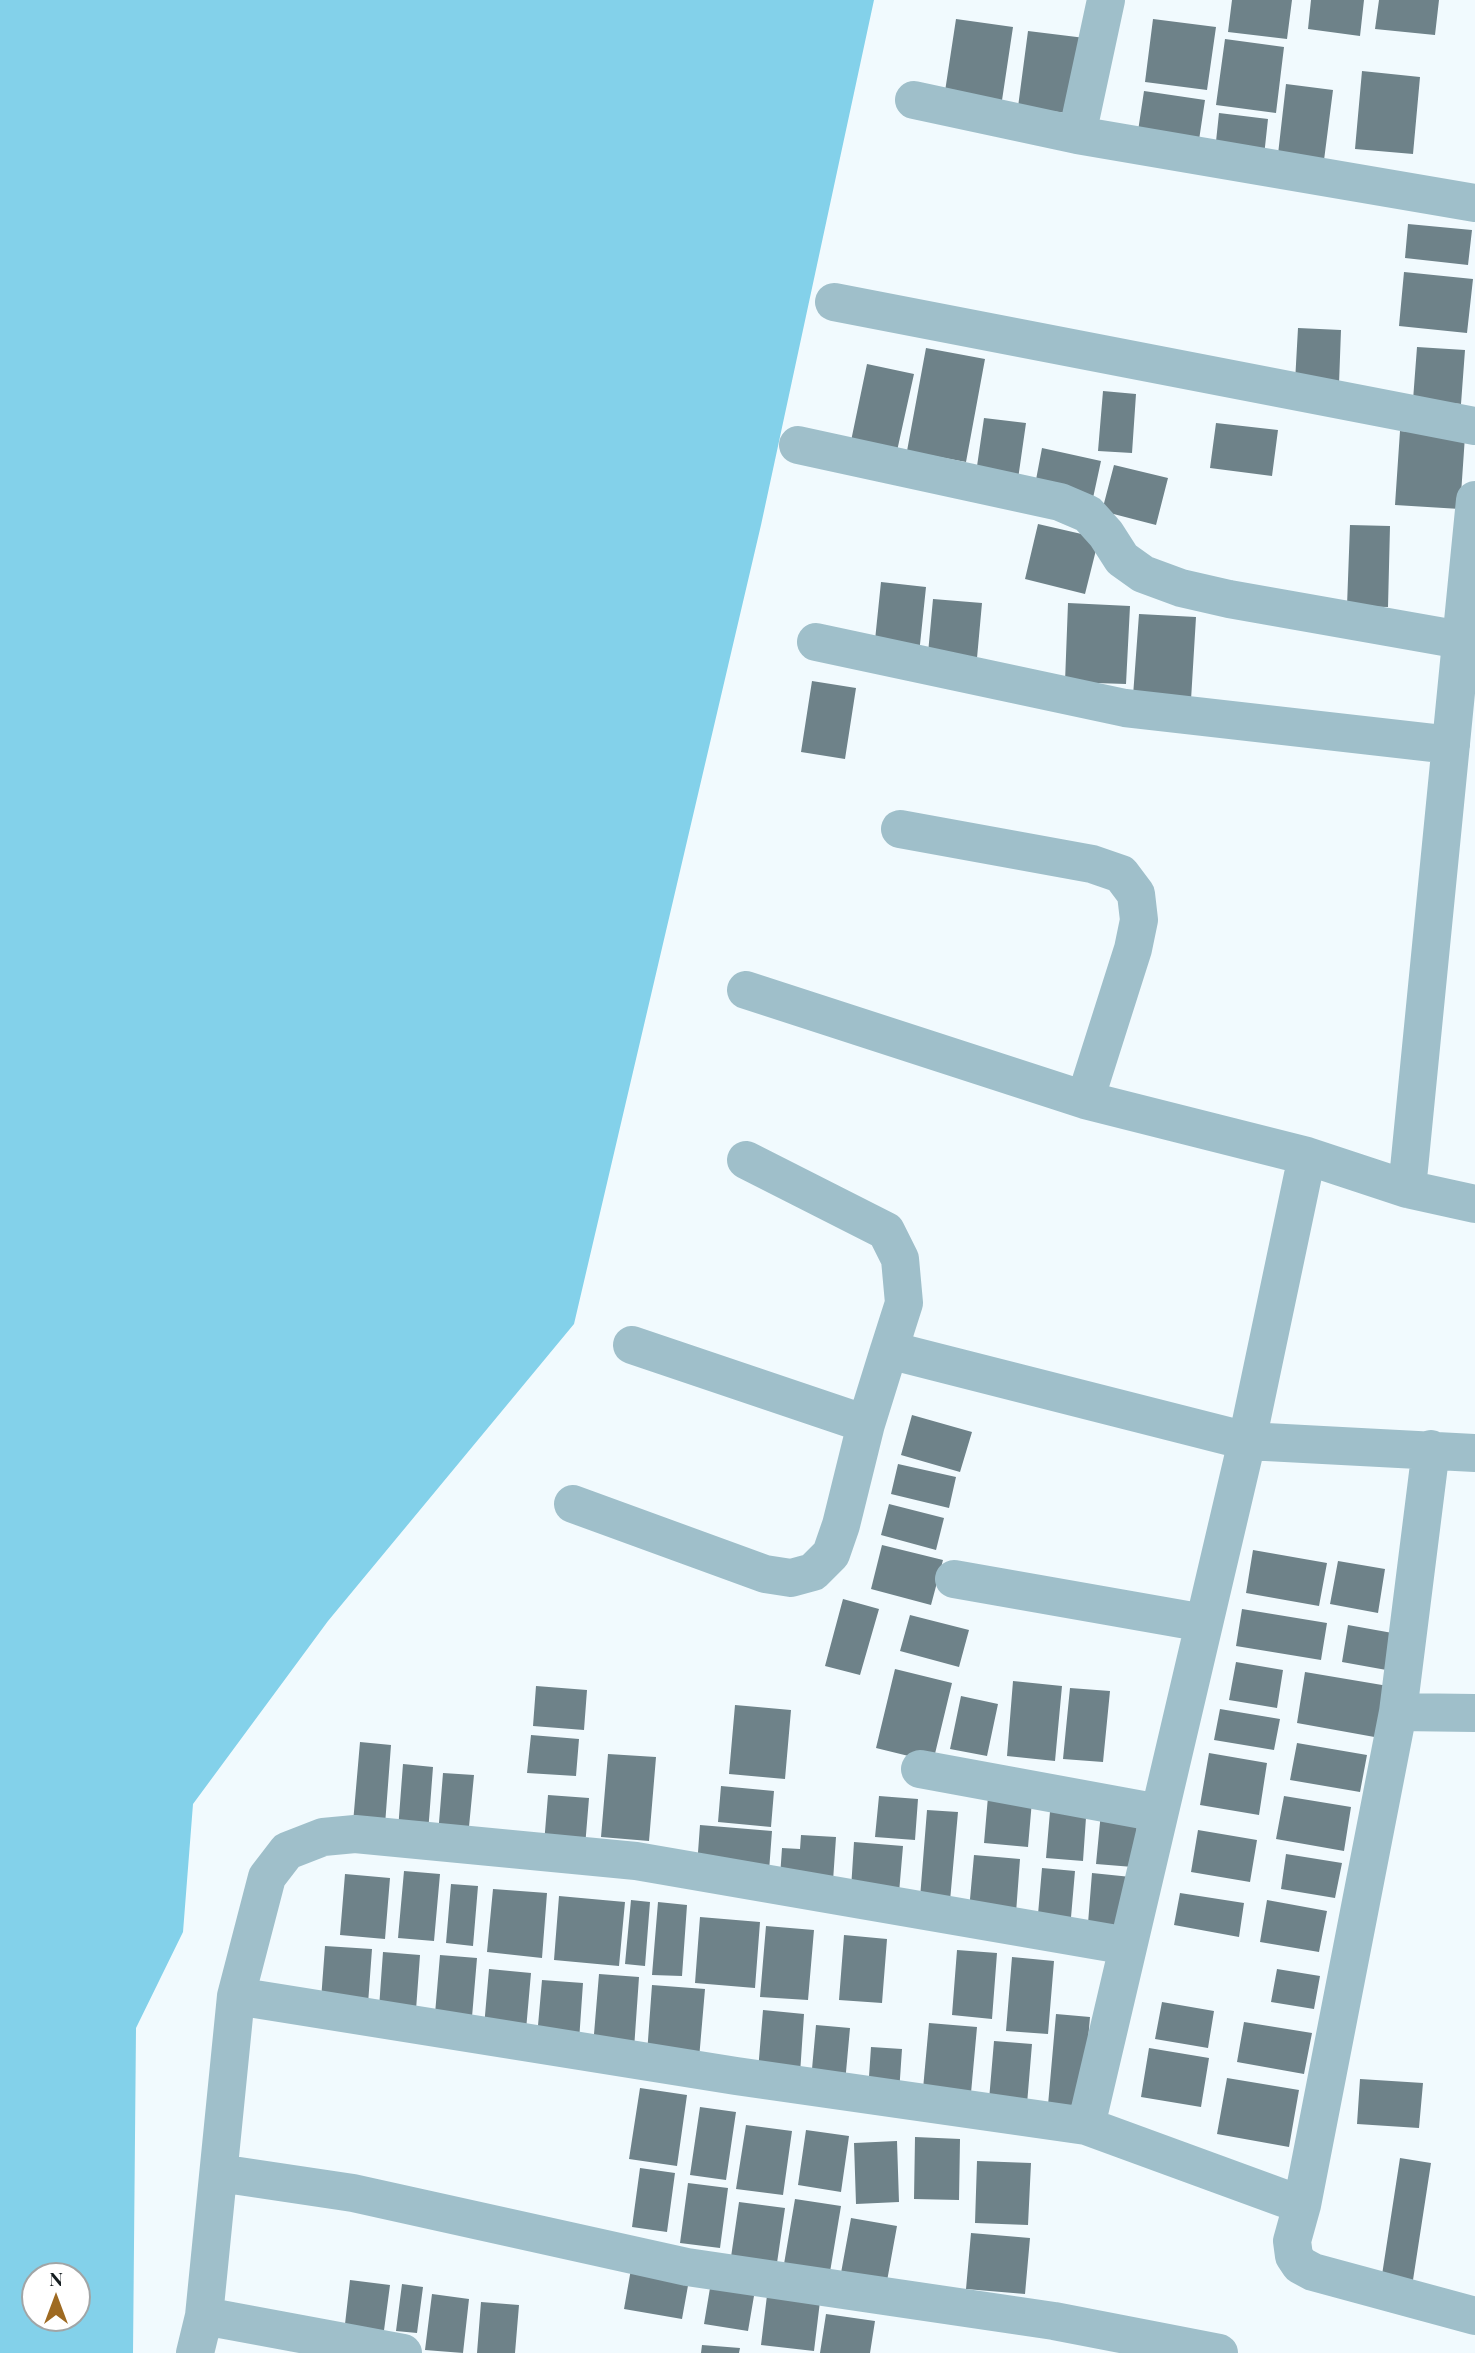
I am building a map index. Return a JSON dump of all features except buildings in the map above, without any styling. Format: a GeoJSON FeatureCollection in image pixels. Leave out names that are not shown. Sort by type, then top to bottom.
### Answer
{"type":"FeatureCollection","features":[{"type":"Feature","properties":{"kind":"street"},"geometry":{"type":"LineString","coordinates":[[1076,135],[1105,0]]}},
{"type":"Feature","properties":{"kind":"street"},"geometry":{"type":"LineString","coordinates":[[914,100],[1076,135],[1475,203]]}},
{"type":"Feature","properties":{"kind":"street"},"geometry":{"type":"LineString","coordinates":[[834,302],[1475,426]]}},
{"type":"Feature","properties":{"kind":"street"},"geometry":{"type":"LineString","coordinates":[[798,445],[1060,502],[1088,514],[1106,534],[1122,559],[1143,574],[1181,588],[1229,600],[1461,640]]}},
{"type":"Feature","properties":{"kind":"street"},"geometry":{"type":"LineString","coordinates":[[1407,1189],[1475,500]]}},
{"type":"Feature","properties":{"kind":"street"},"geometry":{"type":"LineString","coordinates":[[816,642],[1125,708],[1451,746]]}},
{"type":"Feature","properties":{"kind":"street"},"geometry":{"type":"LineString","coordinates":[[900,829],[1092,864],[1121,874],[1136,894],[1139,920],[1133,949],[1085,1100]]}},
{"type":"Feature","properties":{"kind":"street"},"geometry":{"type":"LineString","coordinates":[[747,990],[1085,1100],[1307,1156],[1407,1189],[1475,1204]]}},
{"type":"Feature","properties":{"kind":"street"},"geometry":{"type":"LineString","coordinates":[[1086,2126],[1247,1441],[1307,1156]]}},
{"type":"Feature","properties":{"kind":"street"},"geometry":{"type":"LineString","coordinates":[[573,1504],[765,1574],[791,1578],[813,1572],[831,1553],[841,1525],[866,1424],[904,1303],[900,1259],[886,1231],[747,1160]]}},
{"type":"Feature","properties":{"kind":"street"},"geometry":{"type":"LineString","coordinates":[[632,1345],[866,1424]]}},
{"type":"Feature","properties":{"kind":"street"},"geometry":{"type":"LineString","coordinates":[[889,1350],[1247,1441],[1475,1453]]}},
{"type":"Feature","properties":{"kind":"street"},"geometry":{"type":"LineString","coordinates":[[1431,1449],[1398,1712],[1302,2206],[1292,2241],[1294,2256],[1300,2265],[1313,2272],[1475,2316]]}},
{"type":"Feature","properties":{"kind":"street"},"geometry":{"type":"LineString","coordinates":[[954,1579],[1204,1623]]}},
{"type":"Feature","properties":{"kind":"street"},"geometry":{"type":"LineString","coordinates":[[1398,1712],[1475,1713]]}},
{"type":"Feature","properties":{"kind":"street"},"geometry":{"type":"LineString","coordinates":[[920,1769],[1160,1813]]}},
{"type":"Feature","properties":{"kind":"street"},"geometry":{"type":"LineString","coordinates":[[195,2353],[204,2316],[236,1996],[267,1877],[287,1851],[324,1837],[355,1834],[636,1861],[1128,1945]]}},
{"type":"Feature","properties":{"kind":"street"},"geometry":{"type":"LineString","coordinates":[[236,1996],[736,2076],[1086,2126],[1302,2206]]}},
{"type":"Feature","properties":{"kind":"street"},"geometry":{"type":"LineString","coordinates":[[219,2173],[354,2193],[687,2266],[1054,2321],[1219,2353]]}},
{"type":"Feature","properties":{"kind":"street"},"geometry":{"type":"LineString","coordinates":[[204,2316],[403,2353]]}},
{"type":"Feature","properties":{"kind":"water"},"geometry":{"type":"Polygon","coordinates":[[[0,0],[874,0],[761,525],[574,1324],[328,1621],[193,1804],[183,1932],[136,2028],[133,2353],[0,2353],[0,0]]]}}]}
